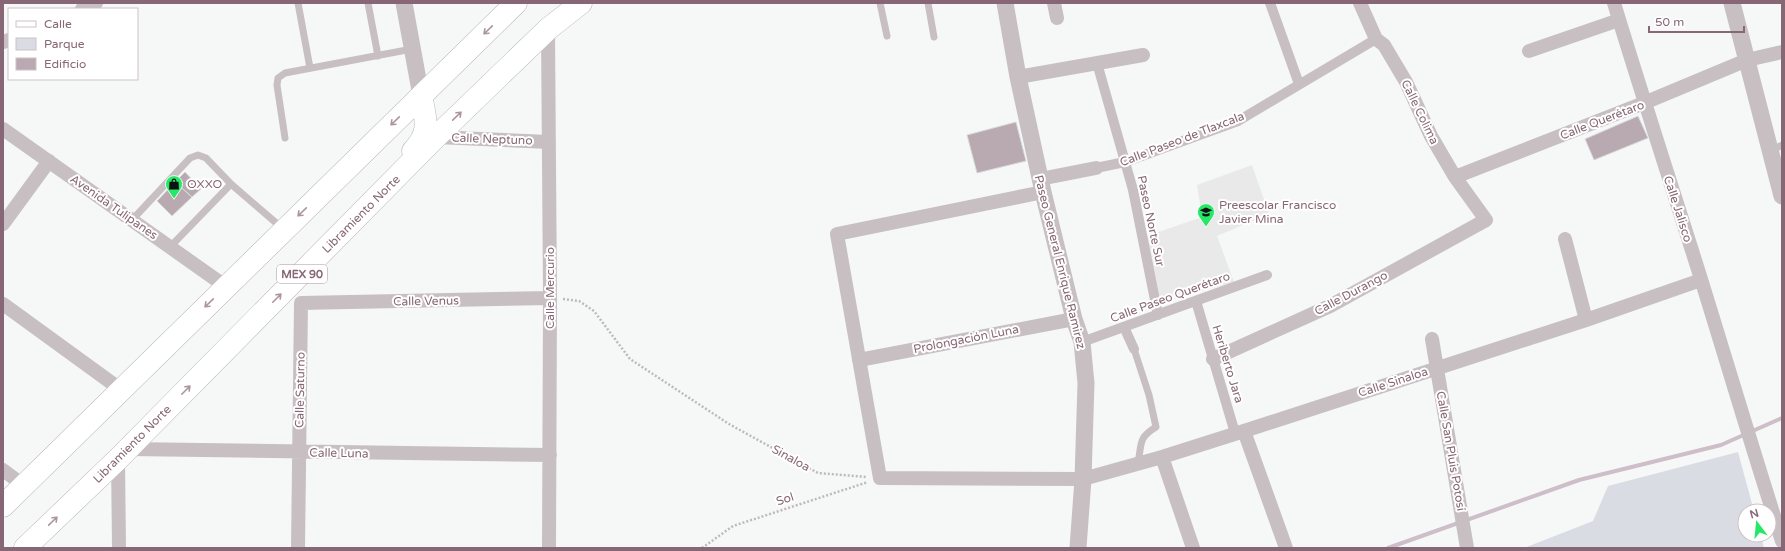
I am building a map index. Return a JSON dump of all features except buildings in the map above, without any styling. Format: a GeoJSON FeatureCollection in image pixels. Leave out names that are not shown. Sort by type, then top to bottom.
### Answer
{"type":"FeatureCollection","features":[{"type":"Feature","properties":{"kind":"main road"},"geometry":{"type":"LineString","coordinates":[[3,506],[225,286],[516,3]]}},
{"type":"Feature","properties":{"kind":"main road","name":"Libramiento Norte"},"geometry":{"type":"LineString","coordinates":[[25,548],[123,454],[436,137],[548,29],[581,3]]}},
{"type":"Feature","properties":{"kind":"main road"},"geometry":{"type":"LineString","coordinates":[[367,207],[368,197],[415,150],[424,138],[427,124],[421,96]]}},
{"type":"Feature","properties":{"kind":"street"},"geometry":{"type":"LineString","coordinates":[[84,8],[96,3]]}},
{"type":"Feature","properties":{"kind":"street"},"geometry":{"type":"LineString","coordinates":[[404,3],[421,96]]}},
{"type":"Feature","properties":{"kind":"street","name":"Paseo General Enrique Ramirez"},"geometry":{"type":"LineString","coordinates":[[1005,3],[1018,77],[1042,186],[1074,319],[1082,342],[1086,383],[1083,479],[1078,548]]}},
{"type":"Feature","properties":{"kind":"street"},"geometry":{"type":"LineString","coordinates":[[1054,3],[1057,18]]}},
{"type":"Feature","properties":{"kind":"street"},"geometry":{"type":"LineString","coordinates":[[1270,3],[1299,84]]}},
{"type":"Feature","properties":{"kind":"street","name":"Calle Colima"},"geometry":{"type":"LineString","coordinates":[[1360,3],[1376,39],[1384,45],[1406,82],[1431,136],[1455,177],[1486,220]]}},
{"type":"Feature","properties":{"kind":"street","name":"Calle Jalisco"},"geometry":{"type":"LineString","coordinates":[[1614,3],[1644,103],[1701,280],[1741,415],[1782,541]]}},
{"type":"Feature","properties":{"kind":"street"},"geometry":{"type":"LineString","coordinates":[[1732,3],[1747,60],[1776,148],[1782,196]]}},
{"type":"Feature","properties":{"kind":"street"},"geometry":{"type":"LineString","coordinates":[[1529,51],[1619,20]]}},
{"type":"Feature","properties":{"kind":"street","name":"Calle Mercurio"},"geometry":{"type":"LineString","coordinates":[[548,29],[550,298],[549,548]]}},
{"type":"Feature","properties":{"kind":"street","name":"Calle Paseo de Tlaxcala"},"geometry":{"type":"LineString","coordinates":[[859,360],[837,234],[1042,186],[1096,168],[1125,162],[1238,121],[1376,39]]}},
{"type":"Feature","properties":{"kind":"street","name":"Calle Querétaro"},"geometry":{"type":"LineString","coordinates":[[1455,177],[1644,103],[1747,60],[1782,52]]}},
{"type":"Feature","properties":{"kind":"street"},"geometry":{"type":"LineString","coordinates":[[1018,77],[1143,55]]}},
{"type":"Feature","properties":{"kind":"street","name":"Paseo Norte Sur"},"geometry":{"type":"LineString","coordinates":[[1097,63],[1132,190],[1158,315]]}},
{"type":"Feature","properties":{"kind":"street","name":"Avenida Tulipanes"},"geometry":{"type":"LineString","coordinates":[[3,129],[225,286]]}},
{"type":"Feature","properties":{"kind":"street","name":"Calle Neptuno"},"geometry":{"type":"LineString","coordinates":[[436,137],[549,142]]}},
{"type":"Feature","properties":{"kind":"street"},"geometry":{"type":"LineString","coordinates":[[3,224],[49,161]]}},
{"type":"Feature","properties":{"kind":"street","name":"Calle Durango"},"geometry":{"type":"LineString","coordinates":[[1213,359],[1330,306],[1486,220]]}},
{"type":"Feature","properties":{"kind":"street"},"geometry":{"type":"LineString","coordinates":[[1566,239],[1586,320]]}},
{"type":"Feature","properties":{"kind":"street","name":"Calle Paseo Querétaro"},"geometry":{"type":"LineString","coordinates":[[1082,342],[1267,275]]}},
{"type":"Feature","properties":{"kind":"street","name":"Calle Sinaloa"},"geometry":{"type":"LineString","coordinates":[[1083,479],[1162,457],[1240,432],[1586,320],[1701,280]]}},
{"type":"Feature","properties":{"kind":"street","name":"Calle Venus"},"geometry":{"type":"LineString","coordinates":[[301,303],[550,298]]}},
{"type":"Feature","properties":{"kind":"street","name":"Heriberto Jara"},"geometry":{"type":"LineString","coordinates":[[1196,301],[1213,359],[1240,432]]}},
{"type":"Feature","properties":{"kind":"street","name":"Calle Saturno"},"geometry":{"type":"LineString","coordinates":[[298,548],[301,303]]}},
{"type":"Feature","properties":{"kind":"street"},"geometry":{"type":"LineString","coordinates":[[3,304],[120,389]]}},
{"type":"Feature","properties":{"kind":"street","name":"Prolongación Luna"},"geometry":{"type":"LineString","coordinates":[[859,360],[1074,319]]}},
{"type":"Feature","properties":{"kind":"street"},"geometry":{"type":"LineString","coordinates":[[1124,327],[1134,349]]}},
{"type":"Feature","properties":{"kind":"street","name":"Calle San Pluis Potosí"},"geometry":{"type":"LineString","coordinates":[[1432,339],[1466,541]]}},
{"type":"Feature","properties":{"kind":"street"},"geometry":{"type":"LineString","coordinates":[[859,360],[880,478],[1083,479]]}},
{"type":"Feature","properties":{"kind":"street"},"geometry":{"type":"LineString","coordinates":[[1240,432],[1286,548]]}},
{"type":"Feature","properties":{"kind":"street","name":"Calle Luna"},"geometry":{"type":"LineString","coordinates":[[123,454],[299,452],[550,455]]}},
{"type":"Feature","properties":{"kind":"street"},"geometry":{"type":"LineString","coordinates":[[119,548],[123,454]]}},
{"type":"Feature","properties":{"kind":"street"},"geometry":{"type":"LineString","coordinates":[[1162,457],[1193,548]]}},
{"type":"Feature","properties":{"kind":"street"},"geometry":{"type":"LineString","coordinates":[[3,470],[23,485]]}},
{"type":"Feature","properties":{"kind":"lane"},"geometry":{"type":"LineString","coordinates":[[298,3],[310,68]]}},
{"type":"Feature","properties":{"kind":"lane"},"geometry":{"type":"LineString","coordinates":[[368,3],[378,56]]}},
{"type":"Feature","properties":{"kind":"lane"},"geometry":{"type":"LineString","coordinates":[[880,3],[887,36]]}},
{"type":"Feature","properties":{"kind":"lane"},"geometry":{"type":"LineString","coordinates":[[928,3],[934,37]]}},
{"type":"Feature","properties":{"kind":"lane"},"geometry":{"type":"LineString","coordinates":[[285,138],[277,85],[278,78],[285,73],[412,49]]}},
{"type":"Feature","properties":{"kind":"lane"},"geometry":{"type":"LineString","coordinates":[[132,220],[190,158],[198,156],[206,158],[231,184],[284,229]]}},
{"type":"Feature","properties":{"kind":"lane"},"geometry":{"type":"LineString","coordinates":[[170,247],[231,184]]}},
{"type":"Feature","properties":{"kind":"lane"},"geometry":{"type":"LineString","coordinates":[[1134,349],[1149,395],[1156,427],[1145,434],[1142,439],[1138,463]]}},
{"type":"Feature","properties":{"kind":"path","name":"Sinaloa"},"geometry":{"type":"LineString","coordinates":[[550,298],[579,301],[594,312],[630,359],[729,424],[818,473],[880,478]]}},
{"type":"Feature","properties":{"kind":"path","name":"Sol"},"geometry":{"type":"LineString","coordinates":[[702,548],[733,526],[880,478]]}},
{"type":"Feature","properties":{"kind":"shaded area","name":"Preescolar Francisco Javier Mina"},"geometry":{"type":"Polygon","coordinates":[[[1252,165],[1269,214],[1217,236],[1234,282],[1160,303],[1144,237],[1202,217],[1197,185],[1252,165]]]}},
{"type":"Feature","properties":{"kind":"green space"},"geometry":{"type":"Polygon","coordinates":[[[1738,452],[1752,503],[1737,503],[1737,543],[1763,543],[1764,548],[1524,548],[1593,521],[1608,486],[1738,452]]]}},
{"type":"Feature","properties":{"kind":"waterway"},"geometry":{"type":"LineString","coordinates":[[1388,548],[1579,480],[1721,445],[1782,418]]}},
{"type":"Feature","properties":{"kind":"place","name":"OXXO"},"geometry":{"type":"Point","coordinates":[174,199]}},
{"type":"Feature","properties":{"kind":"place","name":"Preescolar Francisco Javier Mina"},"geometry":{"type":"Point","coordinates":[1206,227]}}]}
